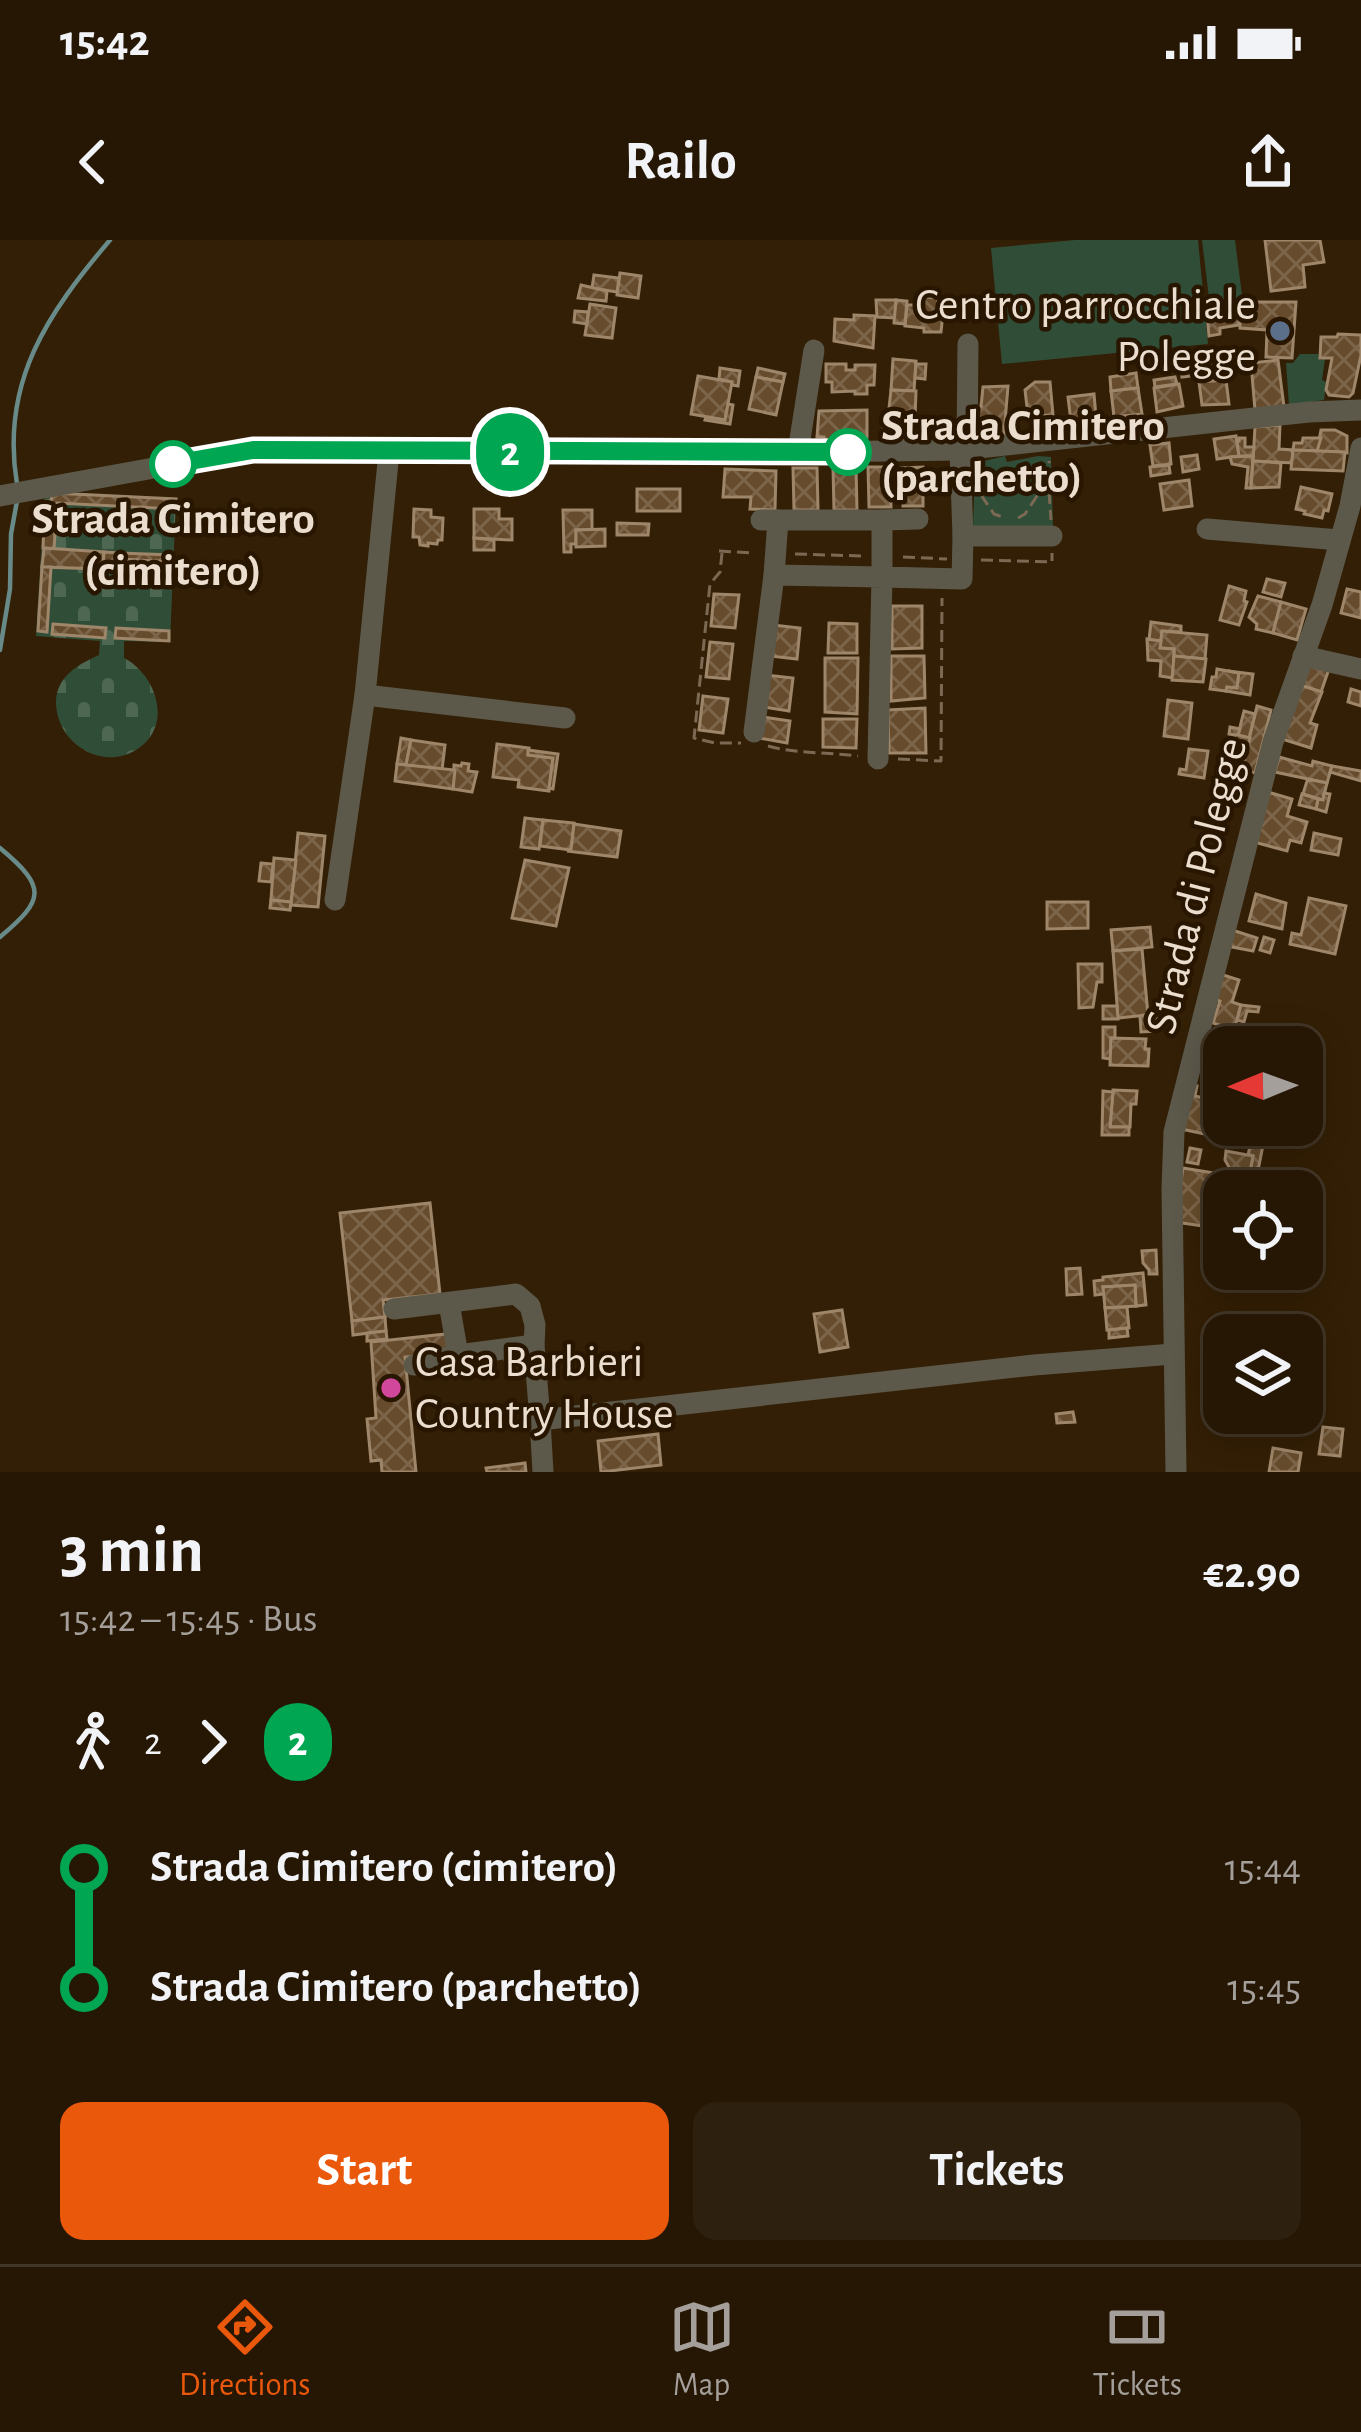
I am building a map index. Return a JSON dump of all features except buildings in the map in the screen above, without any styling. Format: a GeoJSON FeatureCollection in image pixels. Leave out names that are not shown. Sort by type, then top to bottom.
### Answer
{"type":"FeatureCollection","features":[{"type":"Feature","properties":{"kind":"street"},"geometry":{"type":"LineString","coordinates":[[774,574],[962,579],[968,344]]}},
{"type":"Feature","properties":{"kind":"street"},"geometry":{"type":"LineString","coordinates":[[798,452],[814,350]]}},
{"type":"Feature","properties":{"kind":"street"},"geometry":{"type":"LineString","coordinates":[[0,496],[253,450],[964,449],[1361,410]]}},
{"type":"Feature","properties":{"kind":"street","name":"Strada di Polegge"},"geometry":{"type":"LineString","coordinates":[[1176,1472],[1174,1132],[1273,742],[1322,605],[1361,448]]}},
{"type":"Feature","properties":{"kind":"street"},"geometry":{"type":"LineString","coordinates":[[335,900],[365,695],[389,452]]}},
{"type":"Feature","properties":{"kind":"street"},"geometry":{"type":"LineString","coordinates":[[754,732],[774,574],[770,520],[918,519]]}},
{"type":"Feature","properties":{"kind":"street"},"geometry":{"type":"LineString","coordinates":[[878,759],[882,520]]}},
{"type":"Feature","properties":{"kind":"street"},"geometry":{"type":"LineString","coordinates":[[1207,529],[1340,540]]}},
{"type":"Feature","properties":{"kind":"street"},"geometry":{"type":"LineString","coordinates":[[963,536],[1052,536]]}},
{"type":"Feature","properties":{"kind":"street"},"geometry":{"type":"LineString","coordinates":[[1304,656],[1361,669]]}},
{"type":"Feature","properties":{"kind":"street"},"geometry":{"type":"LineString","coordinates":[[365,695],[565,718]]}},
{"type":"Feature","properties":{"kind":"street"},"geometry":{"type":"LineString","coordinates":[[394,1310],[516,1294],[530,1306],[543,1472]]}},
{"type":"Feature","properties":{"kind":"street"},"geometry":{"type":"LineString","coordinates":[[449,1303],[458,1355]]}},
{"type":"Feature","properties":{"kind":"street"},"geometry":{"type":"LineString","coordinates":[[414,1365],[534,1346]]}},
{"type":"Feature","properties":{"kind":"street"},"geometry":{"type":"LineString","coordinates":[[540,1420],[1173,1354]]}},
{"type":"Feature","properties":{"kind":"path"},"geometry":{"type":"LineString","coordinates":[[1049,439],[1052,536]]}},
{"type":"Feature","properties":{"kind":"path"},"geometry":{"type":"LineString","coordinates":[[962,492],[981,495],[994,514],[1017,519],[1039,493],[1049,491]]}},
{"type":"Feature","properties":{"kind":"path"},"geometry":{"type":"LineString","coordinates":[[722,551],[720,572],[710,584],[694,738],[715,743],[941,761],[942,578]]}},
{"type":"Feature","properties":{"kind":"green space"},"geometry":{"type":"Polygon","coordinates":[[[1075,240],[1198,240],[1208,344],[1002,364],[991,248],[1075,240]]]}},
{"type":"Feature","properties":{"kind":"green space"},"geometry":{"type":"Polygon","coordinates":[[[1202,240],[1235,240],[1243,303],[1210,306],[1202,240]]]}},
{"type":"Feature","properties":{"kind":"green space"},"geometry":{"type":"Polygon","coordinates":[[[1300,354],[1325,359],[1324,400],[1289,405],[1286,363],[1293,363],[1300,354]]]}},
{"type":"Feature","properties":{"kind":"green space"},"geometry":{"type":"Polygon","coordinates":[[[1005,456],[1007,462],[1051,457],[1053,528],[973,528],[975,469],[980,462],[1005,456]]]}},
{"type":"Feature","properties":{"kind":"green space"},"geometry":{"type":"Polygon","coordinates":[[[45,491],[176,499],[170,642],[124,641],[124,658],[145,676],[158,715],[148,740],[122,756],[95,755],[82,749],[63,729],[58,715],[60,685],[77,667],[99,655],[100,641],[36,636],[45,491]]]}},
{"type":"Feature","properties":{"kind":"waterway"},"geometry":{"type":"LineString","coordinates":[[17,484],[16,413],[34,351],[67,295],[110,240]]}},
{"type":"Feature","properties":{"kind":"waterway"},"geometry":{"type":"LineString","coordinates":[[0,650],[17,501]]}},
{"type":"Feature","properties":{"kind":"waterway"},"geometry":{"type":"LineString","coordinates":[[0,848],[26,874],[34,894],[25,913],[0,937]]}},
{"type":"Feature","properties":{"kind":"bus line","name":"2"},"geometry":{"type":"LineString","coordinates":[[173,464],[253,450],[848,452]]}},
{"type":"Feature","properties":{"kind":"place","name":"Centro parrocchiale Polegge"},"geometry":{"type":"Point","coordinates":[1280,331]}},
{"type":"Feature","properties":{"kind":"place","name":"Strada Cimitero (parchetto)"},"geometry":{"type":"Point","coordinates":[848,452]}},
{"type":"Feature","properties":{"kind":"place","name":"Strada Cimitero (cimitero)"},"geometry":{"type":"Point","coordinates":[173,464]}},
{"type":"Feature","properties":{"kind":"place","name":"Casa Barbieri Country House"},"geometry":{"type":"Point","coordinates":[391,1388]}}]}
